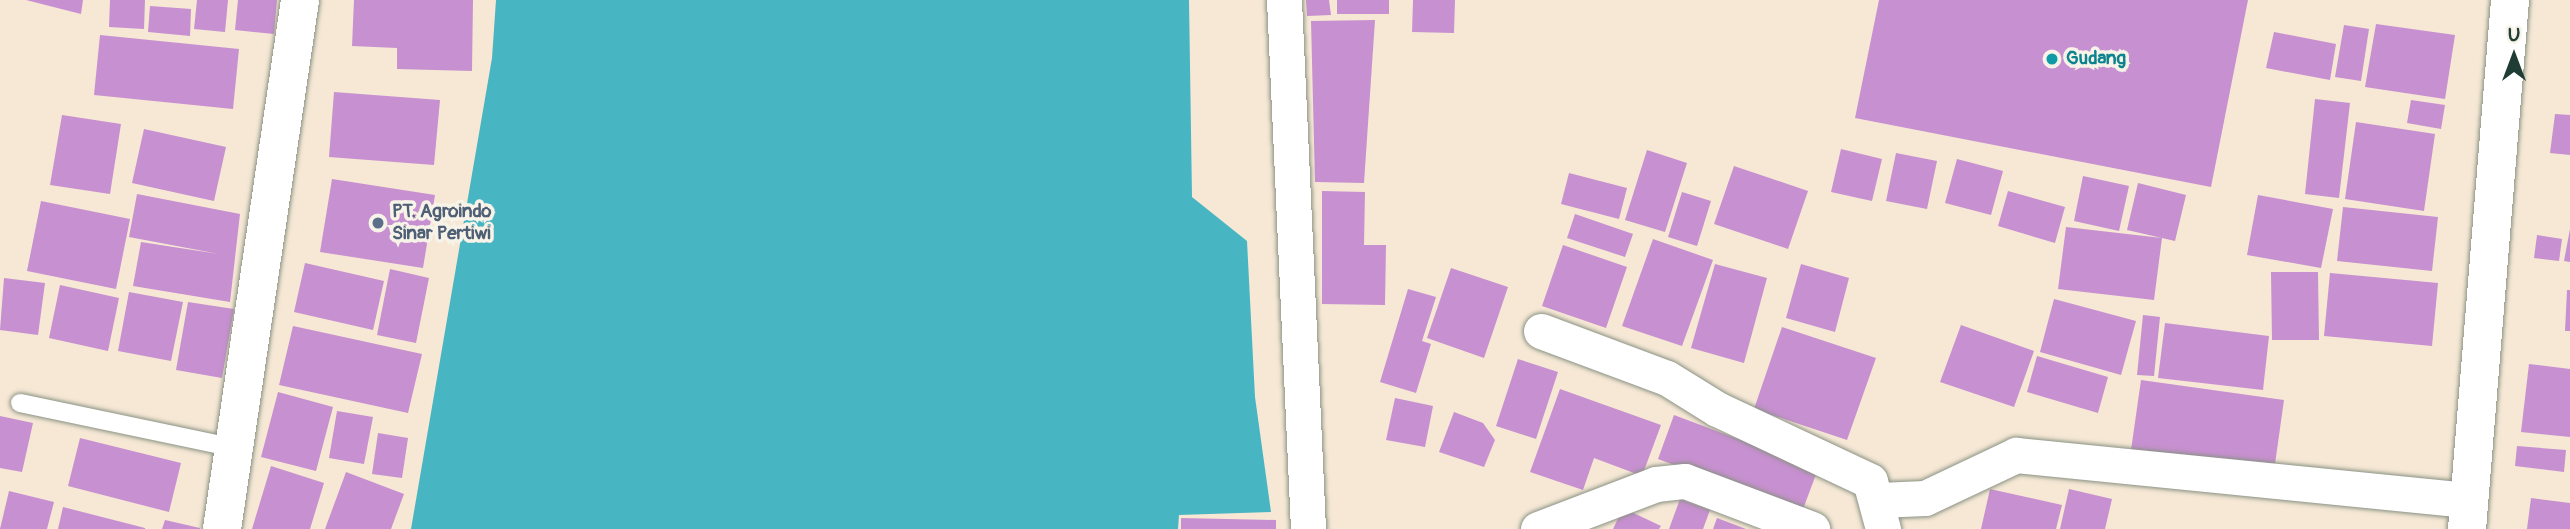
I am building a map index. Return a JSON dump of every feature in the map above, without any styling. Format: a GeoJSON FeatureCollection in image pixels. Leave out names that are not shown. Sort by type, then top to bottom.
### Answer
{"type":"FeatureCollection","features":[{"type":"Feature","properties":{"kind":"highway"},"geometry":{"type":"LineString","coordinates":[[222,529],[300,0]]}},
{"type":"Feature","properties":{"kind":"highway"},"geometry":{"type":"LineString","coordinates":[[2468,514],[2510,0]]}},
{"type":"Feature","properties":{"kind":"street"},"geometry":{"type":"LineString","coordinates":[[1284,0],[1308,529]]}},
{"type":"Feature","properties":{"kind":"street"},"geometry":{"type":"LineString","coordinates":[[1541,331],[1667,377],[1717,409],[1870,481],[1881,515],[1925,498],[2016,454],[2468,514]]}},
{"type":"Feature","properties":{"kind":"street"},"geometry":{"type":"LineString","coordinates":[[1538,529],[1656,484],[1685,481],[1812,529]]}},
{"type":"Feature","properties":{"kind":"lane"},"geometry":{"type":"LineString","coordinates":[[20,403],[235,448]]}},
{"type":"Feature","properties":{"kind":"water"},"geometry":{"type":"Polygon","coordinates":[[[496,0],[1189,0],[1192,197],[1247,241],[1255,397],[1271,512],[1179,515],[1178,529],[411,529],[492,58],[496,0]]]}},
{"type":"Feature","properties":{"kind":"building"},"geometry":{"type":"Polygon","coordinates":[[[26,0],[83,0],[81,14],[26,0]]]}},
{"type":"Feature","properties":{"kind":"building"},"geometry":{"type":"Polygon","coordinates":[[[110,0],[145,0],[144,29],[109,27],[110,0]]]}},
{"type":"Feature","properties":{"kind":"building"},"geometry":{"type":"Polygon","coordinates":[[[197,0],[228,0],[225,32],[194,29],[197,0]]]}},
{"type":"Feature","properties":{"kind":"building"},"geometry":{"type":"Polygon","coordinates":[[[238,0],[277,0],[274,34],[235,30],[238,0]]]}},
{"type":"Feature","properties":{"kind":"building"},"geometry":{"type":"Polygon","coordinates":[[[354,0],[473,0],[472,71],[397,69],[397,48],[352,46],[354,0]]]}},
{"type":"Feature","properties":{"kind":"building"},"geometry":{"type":"Polygon","coordinates":[[[1306,0],[1329,0],[1331,15],[1307,16],[1306,0]]]}},
{"type":"Feature","properties":{"kind":"building"},"geometry":{"type":"Polygon","coordinates":[[[1337,0],[1389,0],[1389,14],[1337,14],[1337,0]]]}},
{"type":"Feature","properties":{"kind":"building"},"geometry":{"type":"Polygon","coordinates":[[[1413,0],[1455,0],[1454,33],[1412,32],[1413,0]]]}},
{"type":"Feature","properties":{"kind":"building","name":"Gudang"},"geometry":{"type":"Polygon","coordinates":[[[1879,0],[2248,0],[2211,187],[1855,118],[1879,0]]]}},
{"type":"Feature","properties":{"kind":"building"},"geometry":{"type":"Polygon","coordinates":[[[150,6],[191,9],[190,36],[148,32],[150,6]]]}},
{"type":"Feature","properties":{"kind":"building"},"geometry":{"type":"Polygon","coordinates":[[[1375,20],[1364,183],[1315,182],[1311,21],[1375,20]]]}},
{"type":"Feature","properties":{"kind":"building"},"geometry":{"type":"Polygon","coordinates":[[[2376,24],[2455,35],[2445,99],[2365,87],[2376,24]]]}},
{"type":"Feature","properties":{"kind":"building"},"geometry":{"type":"Polygon","coordinates":[[[2344,25],[2369,29],[2361,81],[2335,77],[2344,25]]]}},
{"type":"Feature","properties":{"kind":"building"},"geometry":{"type":"Polygon","coordinates":[[[2274,32],[2336,44],[2330,80],[2266,68],[2274,32]]]}},
{"type":"Feature","properties":{"kind":"building"},"geometry":{"type":"Polygon","coordinates":[[[100,35],[239,49],[233,109],[94,95],[100,35]]]}},
{"type":"Feature","properties":{"kind":"building"},"geometry":{"type":"Polygon","coordinates":[[[334,92],[440,100],[434,165],[329,157],[334,92]]]}},
{"type":"Feature","properties":{"kind":"building"},"geometry":{"type":"Polygon","coordinates":[[[2315,99],[2350,103],[2339,198],[2305,194],[2315,99]]]}},
{"type":"Feature","properties":{"kind":"building"},"geometry":{"type":"Polygon","coordinates":[[[2411,100],[2445,105],[2441,129],[2407,123],[2411,100]]]}},
{"type":"Feature","properties":{"kind":"building"},"geometry":{"type":"Polygon","coordinates":[[[2555,114],[2570,115],[2570,155],[2550,153],[2555,114]]]}},
{"type":"Feature","properties":{"kind":"building"},"geometry":{"type":"Polygon","coordinates":[[[62,115],[121,124],[110,194],[50,185],[62,115]]]}},
{"type":"Feature","properties":{"kind":"building"},"geometry":{"type":"Polygon","coordinates":[[[2356,122],[2435,134],[2424,211],[2345,199],[2356,122]]]}},
{"type":"Feature","properties":{"kind":"building"},"geometry":{"type":"Polygon","coordinates":[[[144,129],[226,147],[214,201],[132,183],[144,129]]]}},
{"type":"Feature","properties":{"kind":"building"},"geometry":{"type":"Polygon","coordinates":[[[1841,149],[1882,159],[1872,201],[1831,192],[1841,149]]]}},
{"type":"Feature","properties":{"kind":"building"},"geometry":{"type":"Polygon","coordinates":[[[1647,150],[1687,163],[1665,232],[1625,220],[1647,150]]]}},
{"type":"Feature","properties":{"kind":"building"},"geometry":{"type":"Polygon","coordinates":[[[1896,153],[1937,161],[1927,209],[1886,201],[1896,153]]]}},
{"type":"Feature","properties":{"kind":"building"},"geometry":{"type":"Polygon","coordinates":[[[1957,159],[2003,171],[1991,215],[1945,203],[1957,159]]]}},
{"type":"Feature","properties":{"kind":"building"},"geometry":{"type":"Polygon","coordinates":[[[1734,166],[1808,191],[1788,249],[1714,224],[1734,166]]]}},
{"type":"Feature","properties":{"kind":"building"},"geometry":{"type":"Polygon","coordinates":[[[1569,173],[1627,188],[1619,219],[1561,204],[1569,173]]]}},
{"type":"Feature","properties":{"kind":"building"},"geometry":{"type":"Polygon","coordinates":[[[2083,176],[2129,186],[2119,231],[2074,221],[2083,176]]]}},
{"type":"Feature","properties":{"kind":"building","name":"PT. Agroindo Sinar Pertiwi"},"geometry":{"type":"Polygon","coordinates":[[[332,179],[435,195],[423,268],[320,252],[332,179]]]}},
{"type":"Feature","properties":{"kind":"building"},"geometry":{"type":"Polygon","coordinates":[[[2138,183],[2186,195],[2175,241],[2127,230],[2138,183]]]}},
{"type":"Feature","properties":{"kind":"building"},"geometry":{"type":"Polygon","coordinates":[[[1322,191],[1365,192],[1364,245],[1386,245],[1385,305],[1322,304],[1322,191]]]}},
{"type":"Feature","properties":{"kind":"building"},"geometry":{"type":"Polygon","coordinates":[[[2008,191],[2065,207],[2055,243],[1998,226],[2008,191]]]}},
{"type":"Feature","properties":{"kind":"building"},"geometry":{"type":"Polygon","coordinates":[[[1682,192],[1711,201],[1697,246],[1668,237],[1682,192]]]}},
{"type":"Feature","properties":{"kind":"building"},"geometry":{"type":"Polygon","coordinates":[[[137,194],[240,214],[230,302],[133,286],[141,242],[219,254],[129,237],[137,194]]]}},
{"type":"Feature","properties":{"kind":"building"},"geometry":{"type":"Polygon","coordinates":[[[2258,195],[2333,209],[2321,268],[2247,255],[2258,195]]]}},
{"type":"Feature","properties":{"kind":"building"},"geometry":{"type":"Polygon","coordinates":[[[41,201],[130,219],[116,289],[27,271],[41,201]]]}},
{"type":"Feature","properties":{"kind":"building"},"geometry":{"type":"Polygon","coordinates":[[[2343,207],[2438,217],[2432,271],[2337,261],[2343,207]]]}},
{"type":"Feature","properties":{"kind":"building"},"geometry":{"type":"Polygon","coordinates":[[[1575,214],[1633,234],[1625,257],[1567,238],[1575,214]]]}},
{"type":"Feature","properties":{"kind":"building"},"geometry":{"type":"Polygon","coordinates":[[[2066,227],[2162,238],[2154,300],[2058,289],[2066,227]]]}},
{"type":"Feature","properties":{"kind":"building"},"geometry":{"type":"Polygon","coordinates":[[[2570,229],[2570,262],[2564,261],[2570,229]]]}},
{"type":"Feature","properties":{"kind":"building"},"geometry":{"type":"Polygon","coordinates":[[[2537,235],[2562,239],[2559,261],[2534,258],[2537,235]]]}},
{"type":"Feature","properties":{"kind":"building"},"geometry":{"type":"Polygon","coordinates":[[[1653,239],[1713,260],[1682,346],[1622,326],[1653,239]]]}},
{"type":"Feature","properties":{"kind":"building"},"geometry":{"type":"Polygon","coordinates":[[[1563,245],[1627,267],[1606,328],[1542,306],[1563,245]]]}},
{"type":"Feature","properties":{"kind":"building"},"geometry":{"type":"Polygon","coordinates":[[[305,263],[384,281],[373,330],[294,312],[305,263]]]}},
{"type":"Feature","properties":{"kind":"building"},"geometry":{"type":"Polygon","coordinates":[[[1715,264],[1767,278],[1744,363],[1691,348],[1715,264]]]}},
{"type":"Feature","properties":{"kind":"building"},"geometry":{"type":"Polygon","coordinates":[[[1801,264],[1849,278],[1835,332],[1786,318],[1801,264]]]}},
{"type":"Feature","properties":{"kind":"building"},"geometry":{"type":"Polygon","coordinates":[[[1451,268],[1508,287],[1484,358],[1427,338],[1451,268]]]}},
{"type":"Feature","properties":{"kind":"building"},"geometry":{"type":"Polygon","coordinates":[[[390,269],[429,278],[416,343],[377,335],[390,269]]]}},
{"type":"Feature","properties":{"kind":"building"},"geometry":{"type":"Polygon","coordinates":[[[2271,272],[2318,272],[2319,340],[2272,340],[2271,272]]]}},
{"type":"Feature","properties":{"kind":"building"},"geometry":{"type":"Polygon","coordinates":[[[2330,273],[2438,283],[2432,346],[2324,336],[2330,273]]]}},
{"type":"Feature","properties":{"kind":"building"},"geometry":{"type":"Polygon","coordinates":[[[4,278],[45,283],[38,335],[0,330],[4,278]]]}},
{"type":"Feature","properties":{"kind":"building"},"geometry":{"type":"Polygon","coordinates":[[[60,285],[119,298],[108,351],[49,338],[60,285]]]}},
{"type":"Feature","properties":{"kind":"building"},"geometry":{"type":"Polygon","coordinates":[[[1408,289],[1436,297],[1422,341],[1431,344],[1416,393],[1380,382],[1408,289]]]}},
{"type":"Feature","properties":{"kind":"building"},"geometry":{"type":"Polygon","coordinates":[[[2567,290],[2570,290],[2570,331],[2565,331],[2567,290]]]}},
{"type":"Feature","properties":{"kind":"building"},"geometry":{"type":"Polygon","coordinates":[[[129,292],[183,302],[171,361],[118,351],[129,292]]]}},
{"type":"Feature","properties":{"kind":"building"},"geometry":{"type":"Polygon","coordinates":[[[2054,299],[2136,321],[2121,375],[2040,352],[2054,299]]]}},
{"type":"Feature","properties":{"kind":"building"},"geometry":{"type":"Polygon","coordinates":[[[188,302],[234,309],[222,378],[176,370],[188,302]]]}},
{"type":"Feature","properties":{"kind":"building"},"geometry":{"type":"Polygon","coordinates":[[[2143,315],[2160,317],[2154,376],[2137,375],[2143,315]]]}},
{"type":"Feature","properties":{"kind":"building"},"geometry":{"type":"Polygon","coordinates":[[[2165,323],[2269,336],[2263,390],[2158,378],[2165,323]]]}},
{"type":"Feature","properties":{"kind":"building"},"geometry":{"type":"Polygon","coordinates":[[[1961,325],[2034,351],[2014,407],[1940,382],[1961,325]]]}},
{"type":"Feature","properties":{"kind":"building"},"geometry":{"type":"Polygon","coordinates":[[[293,326],[422,354],[408,413],[279,385],[293,326]]]}},
{"type":"Feature","properties":{"kind":"building"},"geometry":{"type":"Polygon","coordinates":[[[1782,327],[1876,358],[1847,440],[1754,409],[1782,327]]]}},
{"type":"Feature","properties":{"kind":"building"},"geometry":{"type":"Polygon","coordinates":[[[2037,356],[2108,377],[2098,413],[2027,392],[2037,356]]]}},
{"type":"Feature","properties":{"kind":"building"},"geometry":{"type":"Polygon","coordinates":[[[1518,359],[1558,372],[1536,439],[1496,426],[1518,359]]]}},
{"type":"Feature","properties":{"kind":"building"},"geometry":{"type":"Polygon","coordinates":[[[2529,364],[2570,369],[2570,437],[2521,432],[2529,364]]]}},
{"type":"Feature","properties":{"kind":"building"},"geometry":{"type":"Polygon","coordinates":[[[2141,380],[2284,400],[2274,471],[2131,450],[2141,380]]]}},
{"type":"Feature","properties":{"kind":"building"},"geometry":{"type":"Polygon","coordinates":[[[1560,389],[1661,425],[1642,476],[1594,458],[1583,490],[1530,472],[1560,389]]]}},
{"type":"Feature","properties":{"kind":"building"},"geometry":{"type":"Polygon","coordinates":[[[278,392],[333,407],[316,471],[261,457],[278,392]]]}},
{"type":"Feature","properties":{"kind":"building"},"geometry":{"type":"Polygon","coordinates":[[[1395,398],[1433,406],[1425,447],[1386,440],[1395,398]]]}},
{"type":"Feature","properties":{"kind":"building"},"geometry":{"type":"Polygon","coordinates":[[[337,411],[373,417],[364,464],[329,458],[337,411]]]}},
{"type":"Feature","properties":{"kind":"building"},"geometry":{"type":"Polygon","coordinates":[[[1454,412],[1483,423],[1495,440],[1484,467],[1439,452],[1454,412]]]}},
{"type":"Feature","properties":{"kind":"building"},"geometry":{"type":"Polygon","coordinates":[[[1674,415],[1818,469],[1802,512],[1658,459],[1674,415]]]}},
{"type":"Feature","properties":{"kind":"building"},"geometry":{"type":"Polygon","coordinates":[[[0,416],[33,423],[22,472],[0,468],[0,416]]]}},
{"type":"Feature","properties":{"kind":"building"},"geometry":{"type":"Polygon","coordinates":[[[378,433],[408,438],[402,478],[372,474],[378,433]]]}},
{"type":"Feature","properties":{"kind":"building"},"geometry":{"type":"Polygon","coordinates":[[[80,438],[181,463],[169,512],[68,486],[80,438]]]}},
{"type":"Feature","properties":{"kind":"building"},"geometry":{"type":"Polygon","coordinates":[[[2517,446],[2566,450],[2564,472],[2515,466],[2517,446]]]}},
{"type":"Feature","properties":{"kind":"building"},"geometry":{"type":"Polygon","coordinates":[[[271,466],[324,483],[310,529],[252,529],[271,466]]]}},
{"type":"Feature","properties":{"kind":"building"},"geometry":{"type":"Polygon","coordinates":[[[346,472],[404,494],[391,529],[325,529],[346,472]]]}},
{"type":"Feature","properties":{"kind":"building"},"geometry":{"type":"Polygon","coordinates":[[[1990,489],[2062,505],[2056,529],[1981,529],[1990,489]]]}},
{"type":"Feature","properties":{"kind":"building"},"geometry":{"type":"Polygon","coordinates":[[[2069,489],[2112,499],[2105,529],[2060,529],[2069,489]]]}},
{"type":"Feature","properties":{"kind":"building"},"geometry":{"type":"Polygon","coordinates":[[[9,491],[54,502],[47,529],[0,529],[9,491]]]}},
{"type":"Feature","properties":{"kind":"building"},"geometry":{"type":"Polygon","coordinates":[[[2531,498],[2570,503],[2570,529],[2527,529],[2531,498]]]}},
{"type":"Feature","properties":{"kind":"building"},"geometry":{"type":"Polygon","coordinates":[[[1680,499],[1710,510],[1703,529],[1669,529],[1680,499]]]}},
{"type":"Feature","properties":{"kind":"building"},"geometry":{"type":"Polygon","coordinates":[[[63,507],[145,528],[145,529],[58,529],[63,507]]]}},
{"type":"Feature","properties":{"kind":"building"},"geometry":{"type":"Polygon","coordinates":[[[1623,508],[1661,526],[1659,529],[1613,529],[1623,508]]]}},
{"type":"Feature","properties":{"kind":"building"},"geometry":{"type":"Polygon","coordinates":[[[1181,518],[1276,520],[1276,529],[1181,529],[1181,518]]]}},
{"type":"Feature","properties":{"kind":"building"},"geometry":{"type":"Polygon","coordinates":[[[1717,518],[1746,529],[1713,529],[1717,518]]]}},
{"type":"Feature","properties":{"kind":"building"},"geometry":{"type":"Polygon","coordinates":[[[165,520],[200,528],[200,529],[162,529],[165,520]]]}},
{"type":"Feature","properties":{"kind":"place","name":"Gudang"},"geometry":{"type":"Point","coordinates":[2052,59]}},
{"type":"Feature","properties":{"kind":"place","name":"PT. Agroindo Sinar Pertiwi"},"geometry":{"type":"Point","coordinates":[378,223]}}]}
